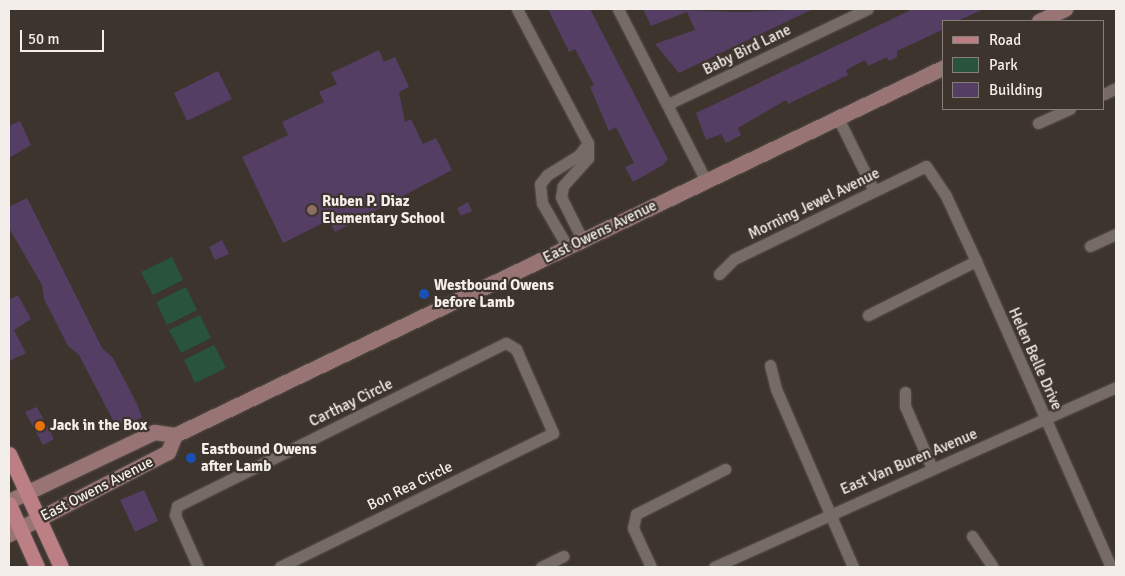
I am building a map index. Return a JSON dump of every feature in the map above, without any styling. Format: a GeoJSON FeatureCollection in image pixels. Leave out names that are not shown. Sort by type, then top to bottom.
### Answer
{"type":"FeatureCollection","features":[{"type":"Feature","properties":{"kind":"main road"},"geometry":{"type":"LineString","coordinates":[[1042,20],[1063,14]]}},
{"type":"Feature","properties":{"kind":"main road","name":"East Owens Avenue"},"geometry":{"type":"LineString","coordinates":[[9,503],[28,492],[154,432],[175,435],[942,68]]}},
{"type":"Feature","properties":{"kind":"main road","name":"East Owens Avenue"},"geometry":{"type":"LineString","coordinates":[[15,531],[168,452],[175,435]]}},
{"type":"Feature","properties":{"kind":"main road"},"geometry":{"type":"LineString","coordinates":[[9,454],[61,567]]}},
{"type":"Feature","properties":{"kind":"main road"},"geometry":{"type":"LineString","coordinates":[[9,503],[15,531],[37,567]]}},
{"type":"Feature","properties":{"kind":"street"},"geometry":{"type":"LineString","coordinates":[[517,9],[588,143],[588,158],[563,186],[562,197],[583,241]]}},
{"type":"Feature","properties":{"kind":"street"},"geometry":{"type":"LineString","coordinates":[[618,9],[706,182]]}},
{"type":"Feature","properties":{"kind":"street","name":"Baby Bird Lane"},"geometry":{"type":"LineString","coordinates":[[668,104],[867,9]]}},
{"type":"Feature","properties":{"kind":"street"},"geometry":{"type":"LineString","coordinates":[[1038,123],[1068,110]]}},
{"type":"Feature","properties":{"kind":"street"},"geometry":{"type":"LineString","coordinates":[[838,118],[874,191]]}},
{"type":"Feature","properties":{"kind":"street"},"geometry":{"type":"LineString","coordinates":[[568,248],[542,203],[540,184],[547,174],[579,155],[588,143]]}},
{"type":"Feature","properties":{"kind":"street","name":"Morning Jewel Avenue"},"geometry":{"type":"LineString","coordinates":[[719,274],[734,260],[926,166]]}},
{"type":"Feature","properties":{"kind":"street","name":"Helen Belle Drive"},"geometry":{"type":"LineString","coordinates":[[926,166],[946,196],[976,261],[1111,567]]}},
{"type":"Feature","properties":{"kind":"street"},"geometry":{"type":"LineString","coordinates":[[1090,246],[1116,234]]}},
{"type":"Feature","properties":{"kind":"street"},"geometry":{"type":"LineString","coordinates":[[868,315],[976,261]]}},
{"type":"Feature","properties":{"kind":"street","name":"Carthay Circle"},"geometry":{"type":"LineString","coordinates":[[198,567],[175,515],[177,506],[506,343],[516,349],[553,432]]}},
{"type":"Feature","properties":{"kind":"street"},"geometry":{"type":"LineString","coordinates":[[770,365],[776,389],[853,567]]}},
{"type":"Feature","properties":{"kind":"street","name":"East Van Buren Avenue"},"geometry":{"type":"LineString","coordinates":[[714,567],[830,513],[1116,387]]}},
{"type":"Feature","properties":{"kind":"street"},"geometry":{"type":"LineString","coordinates":[[905,392],[905,406],[932,468]]}},
{"type":"Feature","properties":{"kind":"street","name":"Bon Rea Circle"},"geometry":{"type":"LineString","coordinates":[[280,567],[553,432]]}},
{"type":"Feature","properties":{"kind":"street"},"geometry":{"type":"LineString","coordinates":[[651,567],[633,528],[636,514],[725,469]]}},
{"type":"Feature","properties":{"kind":"street"},"geometry":{"type":"LineString","coordinates":[[972,536],[993,567]]}},
{"type":"Feature","properties":{"kind":"street"},"geometry":{"type":"LineString","coordinates":[[541,567],[564,556]]}},
{"type":"Feature","properties":{"kind":"green space"},"geometry":{"type":"Polygon","coordinates":[[[172,257],[183,280],[153,295],[141,272],[172,257]]]}},
{"type":"Feature","properties":{"kind":"green space"},"geometry":{"type":"Polygon","coordinates":[[[186,287],[197,310],[167,325],[156,302],[186,287]]]}},
{"type":"Feature","properties":{"kind":"green space"},"geometry":{"type":"Polygon","coordinates":[[[200,315],[211,338],[181,353],[169,330],[200,315]]]}},
{"type":"Feature","properties":{"kind":"green space"},"geometry":{"type":"Polygon","coordinates":[[[214,345],[226,368],[195,383],[184,360],[214,345]]]}},
{"type":"Feature","properties":{"kind":"building"},"geometry":{"type":"Polygon","coordinates":[[[548,9],[590,9],[668,159],[663,165],[633,182],[625,167],[634,163],[616,127],[609,131],[590,87],[594,85],[575,49],[569,52],[548,9]]]}},
{"type":"Feature","properties":{"kind":"building"},"geometry":{"type":"Polygon","coordinates":[[[643,9],[742,12],[813,9],[679,73],[655,44],[695,30],[687,12],[651,26],[643,9]]]}},
{"type":"Feature","properties":{"kind":"building"},"geometry":{"type":"Polygon","coordinates":[[[913,9],[984,9],[959,20],[942,20],[942,30],[897,51],[897,57],[889,61],[887,57],[868,66],[865,60],[846,70],[848,75],[788,104],[786,100],[738,128],[741,135],[726,143],[721,134],[706,140],[696,113],[913,9]]]}},
{"type":"Feature","properties":{"kind":"building"},"geometry":{"type":"Polygon","coordinates":[[[379,50],[384,62],[395,57],[409,87],[399,92],[405,122],[411,119],[423,144],[436,138],[452,170],[335,232],[329,220],[283,243],[242,157],[288,135],[282,122],[324,102],[319,92],[337,84],[331,73],[379,50]]]}},
{"type":"Feature","properties":{"kind":"building"},"geometry":{"type":"Polygon","coordinates":[[[218,71],[232,99],[187,121],[174,93],[218,71]]]}},
{"type":"Feature","properties":{"kind":"building"},"geometry":{"type":"Polygon","coordinates":[[[20,121],[31,145],[9,158],[9,126],[20,121]]]}},
{"type":"Feature","properties":{"kind":"building"},"geometry":{"type":"Polygon","coordinates":[[[27,198],[102,348],[113,358],[137,404],[142,417],[118,430],[79,355],[68,346],[44,299],[42,285],[9,228],[9,207],[27,198]]]}},
{"type":"Feature","properties":{"kind":"building"},"geometry":{"type":"Polygon","coordinates":[[[468,202],[472,211],[461,216],[457,208],[468,202]]]}},
{"type":"Feature","properties":{"kind":"building"},"geometry":{"type":"Polygon","coordinates":[[[222,240],[229,254],[215,260],[209,247],[222,240]]]}},
{"type":"Feature","properties":{"kind":"building"},"geometry":{"type":"Polygon","coordinates":[[[18,295],[31,319],[14,330],[26,353],[9,361],[9,300],[18,295]]]}},
{"type":"Feature","properties":{"kind":"building","name":"Jack in the Box"},"geometry":{"type":"Polygon","coordinates":[[[37,407],[54,439],[43,445],[25,412],[37,407]]]}},
{"type":"Feature","properties":{"kind":"building"},"geometry":{"type":"Polygon","coordinates":[[[144,490],[158,521],[135,532],[120,500],[144,490]]]}},
{"type":"Feature","properties":{"kind":"place","name":"Ruben P. Diaz Elementary School"},"geometry":{"type":"Point","coordinates":[312,210]}},
{"type":"Feature","properties":{"kind":"place","name":"Westbound Owens before Lamb"},"geometry":{"type":"Point","coordinates":[424,294]}},
{"type":"Feature","properties":{"kind":"place","name":"Jack in the Box"},"geometry":{"type":"Point","coordinates":[40,426]}},
{"type":"Feature","properties":{"kind":"place","name":"Eastbound Owens after Lamb"},"geometry":{"type":"Point","coordinates":[191,458]}}]}
